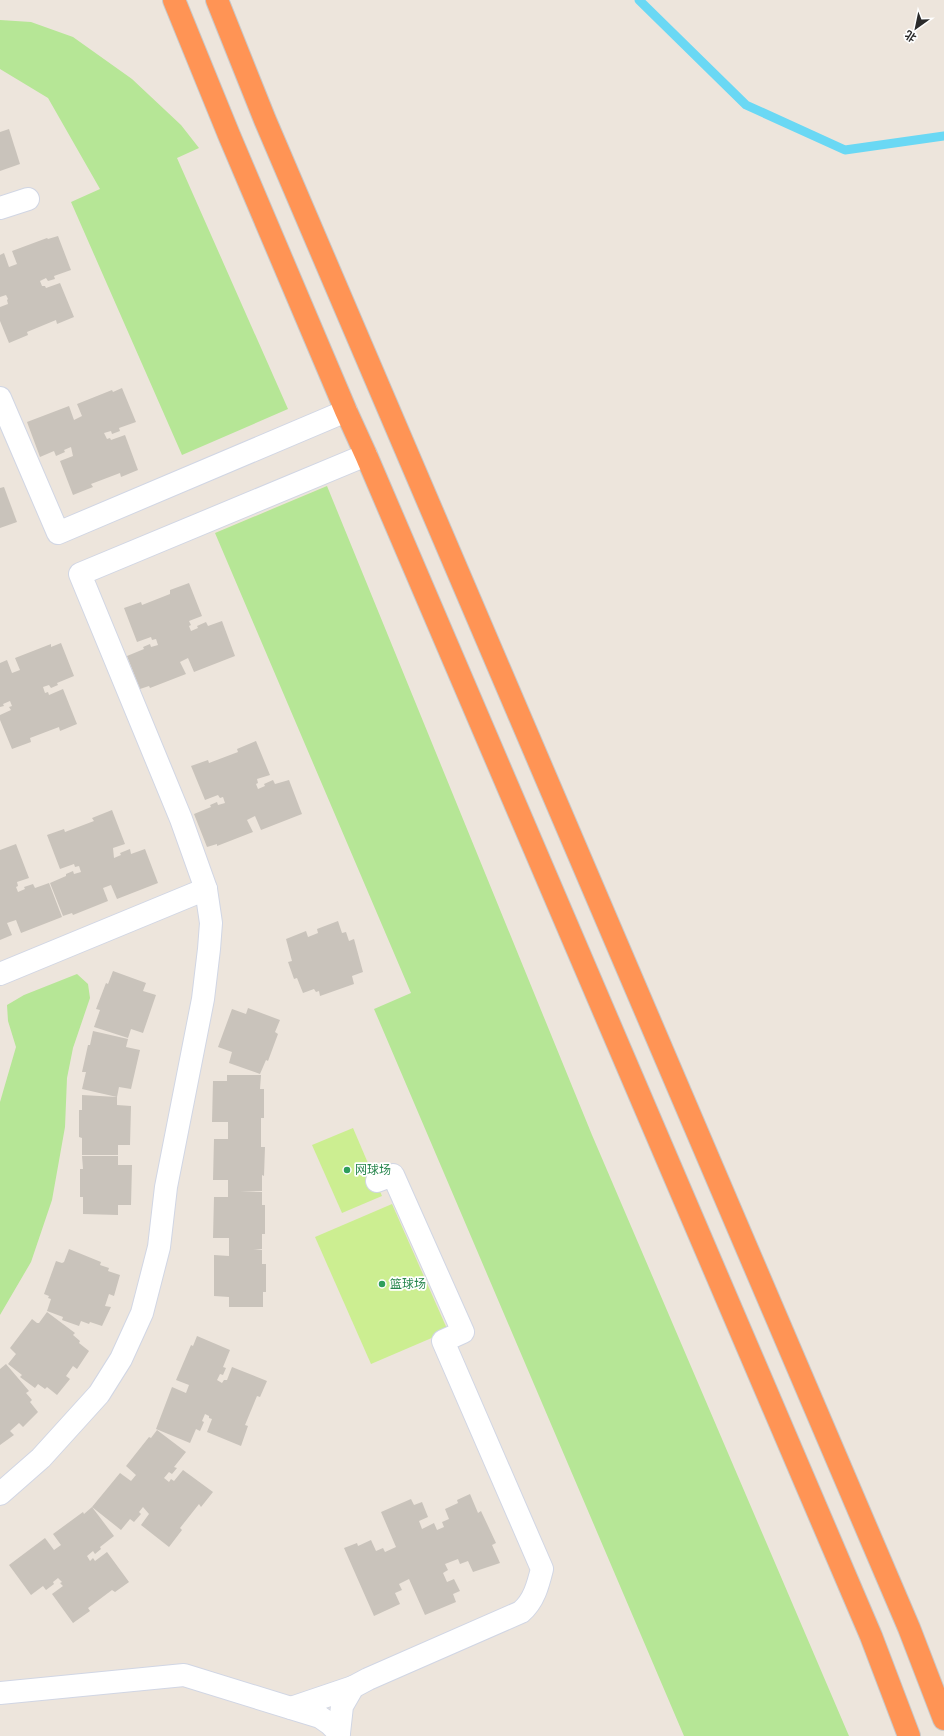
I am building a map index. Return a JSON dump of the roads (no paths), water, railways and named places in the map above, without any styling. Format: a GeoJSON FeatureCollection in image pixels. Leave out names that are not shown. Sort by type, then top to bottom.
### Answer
{"type":"FeatureCollection","features":[{"type":"Feature","properties":{"kind":"highway"},"geometry":{"type":"LineString","coordinates":[[174,0],[229,135],[346,411],[865,1622],[909,1736]]}},
{"type":"Feature","properties":{"kind":"highway"},"geometry":{"type":"LineString","coordinates":[[217,0],[265,120],[909,1628],[944,1720]]}},
{"type":"Feature","properties":{"kind":"lane"},"geometry":{"type":"LineString","coordinates":[[0,208],[28,199]]}},
{"type":"Feature","properties":{"kind":"lane"},"geometry":{"type":"LineString","coordinates":[[0,398],[58,533],[346,411]]}},
{"type":"Feature","properties":{"kind":"lane"},"geometry":{"type":"LineString","coordinates":[[0,1494],[41,1458],[99,1394],[121,1359],[142,1313],[159,1246],[166,1187],[203,999],[211,922],[206,889],[181,819],[80,574],[366,455]]}},
{"type":"Feature","properties":{"kind":"lane"},"geometry":{"type":"LineString","coordinates":[[0,974],[206,889]]}},
{"type":"Feature","properties":{"kind":"lane"},"geometry":{"type":"LineString","coordinates":[[290,1708],[353,1687],[521,1612],[529,1605],[538,1585],[542,1569],[443,1340],[463,1332],[393,1175],[378,1181]]}},
{"type":"Feature","properties":{"kind":"lane"},"geometry":{"type":"LineString","coordinates":[[0,1693],[184,1675],[320,1717],[339,1733],[342,1706],[353,1687]]}},
{"type":"Feature","properties":{"kind":"waterway"},"geometry":{"type":"LineString","coordinates":[[639,0],[746,105],[845,150],[944,136]]}},
{"type":"Feature","properties":{"kind":"place","name":"网球场"},"geometry":{"type":"Point","coordinates":[347,1170]}},
{"type":"Feature","properties":{"kind":"place","name":"篮球场"},"geometry":{"type":"Point","coordinates":[382,1284]}}]}
